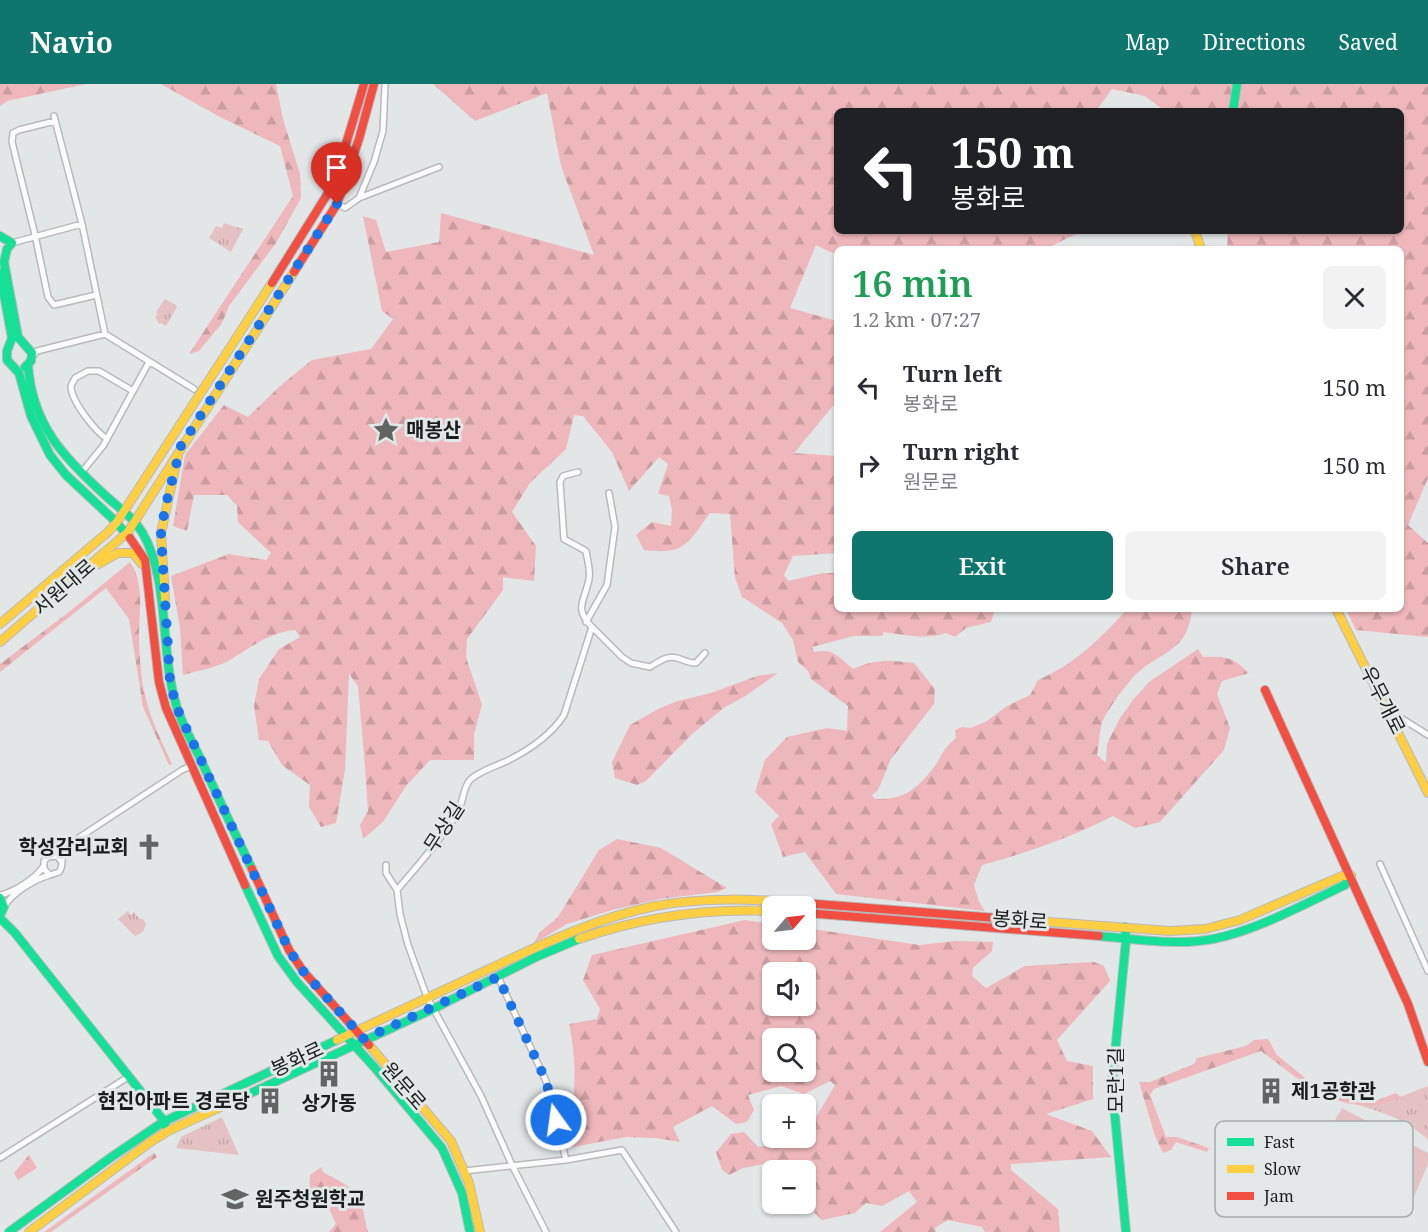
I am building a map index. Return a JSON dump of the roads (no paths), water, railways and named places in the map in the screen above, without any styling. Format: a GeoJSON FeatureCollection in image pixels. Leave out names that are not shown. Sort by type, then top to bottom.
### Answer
{"type":"FeatureCollection","features":[{"type":"Feature","properties":{"kind":"street"},"geometry":{"type":"LineString","coordinates":[[123,511],[268,290],[328,193],[364,84]]}},
{"type":"Feature","properties":{"kind":"street"},"geometry":{"type":"LineString","coordinates":[[82,224],[4,244],[4,262],[18,337],[26,344],[33,358],[30,389],[44,426],[59,451],[135,521],[337,204],[359,139],[374,84]]}},
{"type":"Feature","properties":{"kind":"street"},"geometry":{"type":"LineString","coordinates":[[359,198],[374,162],[383,131],[385,84]]}},
{"type":"Feature","properties":{"kind":"street"},"geometry":{"type":"LineString","coordinates":[[1233,108],[1237,84]]}},
{"type":"Feature","properties":{"kind":"street"},"geometry":{"type":"LineString","coordinates":[[96,295],[54,305],[50,302],[12,142],[13,134],[20,130],[55,119],[82,224],[105,334],[194,389]]}},
{"type":"Feature","properties":{"kind":"street"},"geometry":{"type":"LineString","coordinates":[[337,204],[345,208],[359,198],[439,167]]}},
{"type":"Feature","properties":{"kind":"street"},"geometry":{"type":"LineString","coordinates":[[0,273],[12,338],[7,359]]}},
{"type":"Feature","properties":{"kind":"street"},"geometry":{"type":"LineString","coordinates":[[7,359],[33,358],[105,334]]}},
{"type":"Feature","properties":{"kind":"street"},"geometry":{"type":"LineString","coordinates":[[7,359],[16,343],[26,344]]}},
{"type":"Feature","properties":{"kind":"street","name":"원문로"},"geometry":{"type":"LineString","coordinates":[[7,359],[21,380],[34,426],[49,453],[72,479],[128,532],[145,560],[159,682],[166,708],[278,956],[297,982],[442,1148],[455,1174],[468,1215],[470,1232]]}},
{"type":"Feature","properties":{"kind":"street"},"geometry":{"type":"LineString","coordinates":[[81,473],[107,439],[148,362]]}},
{"type":"Feature","properties":{"kind":"street"},"geometry":{"type":"LineString","coordinates":[[107,439],[96,431],[76,399],[71,387],[75,378],[88,371],[99,371],[133,391]]}},
{"type":"Feature","properties":{"kind":"street"},"geometry":{"type":"LineString","coordinates":[[170,681],[161,533],[181,446]]}},
{"type":"Feature","properties":{"kind":"street"},"geometry":{"type":"LineString","coordinates":[[578,472],[563,476],[560,482],[564,539],[586,550],[590,578],[581,609],[583,618],[613,650],[631,663],[650,667],[673,657],[687,663],[696,663],[705,653]]}},
{"type":"Feature","properties":{"kind":"street"},"geometry":{"type":"LineString","coordinates":[[586,622],[607,585],[615,527],[609,493]]}},
{"type":"Feature","properties":{"kind":"street","name":"서원대로"},"geometry":{"type":"LineString","coordinates":[[0,624],[108,532],[123,511]]}},
{"type":"Feature","properties":{"kind":"street","name":"서원대로"},"geometry":{"type":"LineString","coordinates":[[0,642],[128,532],[135,521]]}},
{"type":"Feature","properties":{"kind":"street","name":"원문로"},"geometry":{"type":"LineString","coordinates":[[135,521],[154,561],[170,681],[176,706],[292,956],[451,1141],[474,1199],[480,1232]]}},
{"type":"Feature","properties":{"kind":"street"},"geometry":{"type":"LineString","coordinates":[[79,575],[123,552],[133,553],[140,560],[147,579]]}},
{"type":"Feature","properties":{"kind":"street","name":"우무개로"},"geometry":{"type":"LineString","coordinates":[[1338,612],[1428,793]]}},
{"type":"Feature","properties":{"kind":"street","name":"무상길"},"geometry":{"type":"LineString","coordinates":[[397,890],[459,812],[468,781],[510,760],[556,727],[564,715],[592,627]]}},
{"type":"Feature","properties":{"kind":"street"},"geometry":{"type":"LineString","coordinates":[[1265,690],[1408,1004],[1428,1062]]}},
{"type":"Feature","properties":{"kind":"street"},"geometry":{"type":"LineString","coordinates":[[1388,710],[1428,735]]}},
{"type":"Feature","properties":{"kind":"street"},"geometry":{"type":"LineString","coordinates":[[168,1131],[164,1122],[3,915],[0,897],[33,877],[43,867],[46,858],[200,762]]}},
{"type":"Feature","properties":{"kind":"street"},"geometry":{"type":"LineString","coordinates":[[61,861],[63,851],[70,843]]}},
{"type":"Feature","properties":{"kind":"street"},"geometry":{"type":"LineString","coordinates":[[3,915],[10,899],[17,893],[39,879],[60,872],[63,866],[61,861],[57,856],[51,856]]}},
{"type":"Feature","properties":{"kind":"street"},"geometry":{"type":"LineString","coordinates":[[1380,864],[1428,971]]}},
{"type":"Feature","properties":{"kind":"street"},"geometry":{"type":"LineString","coordinates":[[386,865],[386,873],[397,890],[405,935],[427,997],[481,1096],[546,1232]]}},
{"type":"Feature","properties":{"kind":"street"},"geometry":{"type":"LineString","coordinates":[[43,867],[50,875]]}},
{"type":"Feature","properties":{"kind":"street","name":"봉화로"},"geometry":{"type":"LineString","coordinates":[[9,1232],[110,1158],[164,1122],[427,997],[581,927],[620,914],[692,901],[730,900],[1170,931],[1205,929],[1240,920],[1342,876],[1351,876]]}},
{"type":"Feature","properties":{"kind":"street","name":"봉화로"},"geometry":{"type":"LineString","coordinates":[[816,914],[1179,942],[1224,936],[1247,929],[1345,885],[1351,876]]}},
{"type":"Feature","properties":{"kind":"street"},"geometry":{"type":"LineString","coordinates":[[364,1039],[549,951],[616,926],[692,911],[762,911]]}},
{"type":"Feature","properties":{"kind":"street","name":"모란1길"},"geometry":{"type":"LineString","coordinates":[[1125,927],[1126,939],[1112,1085],[1126,1232]]}},
{"type":"Feature","properties":{"kind":"street"},"geometry":{"type":"LineString","coordinates":[[498,977],[546,1081],[566,1160]]}},
{"type":"Feature","properties":{"kind":"street","name":"봉화로"},"geometry":{"type":"LineString","coordinates":[[29,1232],[168,1131],[364,1039]]}},
{"type":"Feature","properties":{"kind":"street"},"geometry":{"type":"LineString","coordinates":[[0,1158],[128,1077]]}},
{"type":"Feature","properties":{"kind":"street"},"geometry":{"type":"LineString","coordinates":[[455,1174],[464,1171],[566,1160],[621,1150],[676,1232]]}},
{"type":"Feature","properties":{"kind":"place","name":"매봉산"},"geometry":{"type":"Point","coordinates":[386,430]}},
{"type":"Feature","properties":{"kind":"place","name":"학성감리교회"},"geometry":{"type":"Point","coordinates":[149,847]}},
{"type":"Feature","properties":{"kind":"place","name":"상가동"},"geometry":{"type":"Point","coordinates":[329,1074]}},
{"type":"Feature","properties":{"kind":"place","name":"제1공학관"},"geometry":{"type":"Point","coordinates":[1271,1091]}},
{"type":"Feature","properties":{"kind":"place","name":"현진아파트 경로당"},"geometry":{"type":"Point","coordinates":[270,1101]}},
{"type":"Feature","properties":{"kind":"place","name":"원주청원학교"},"geometry":{"type":"Point","coordinates":[235,1199]}}]}
